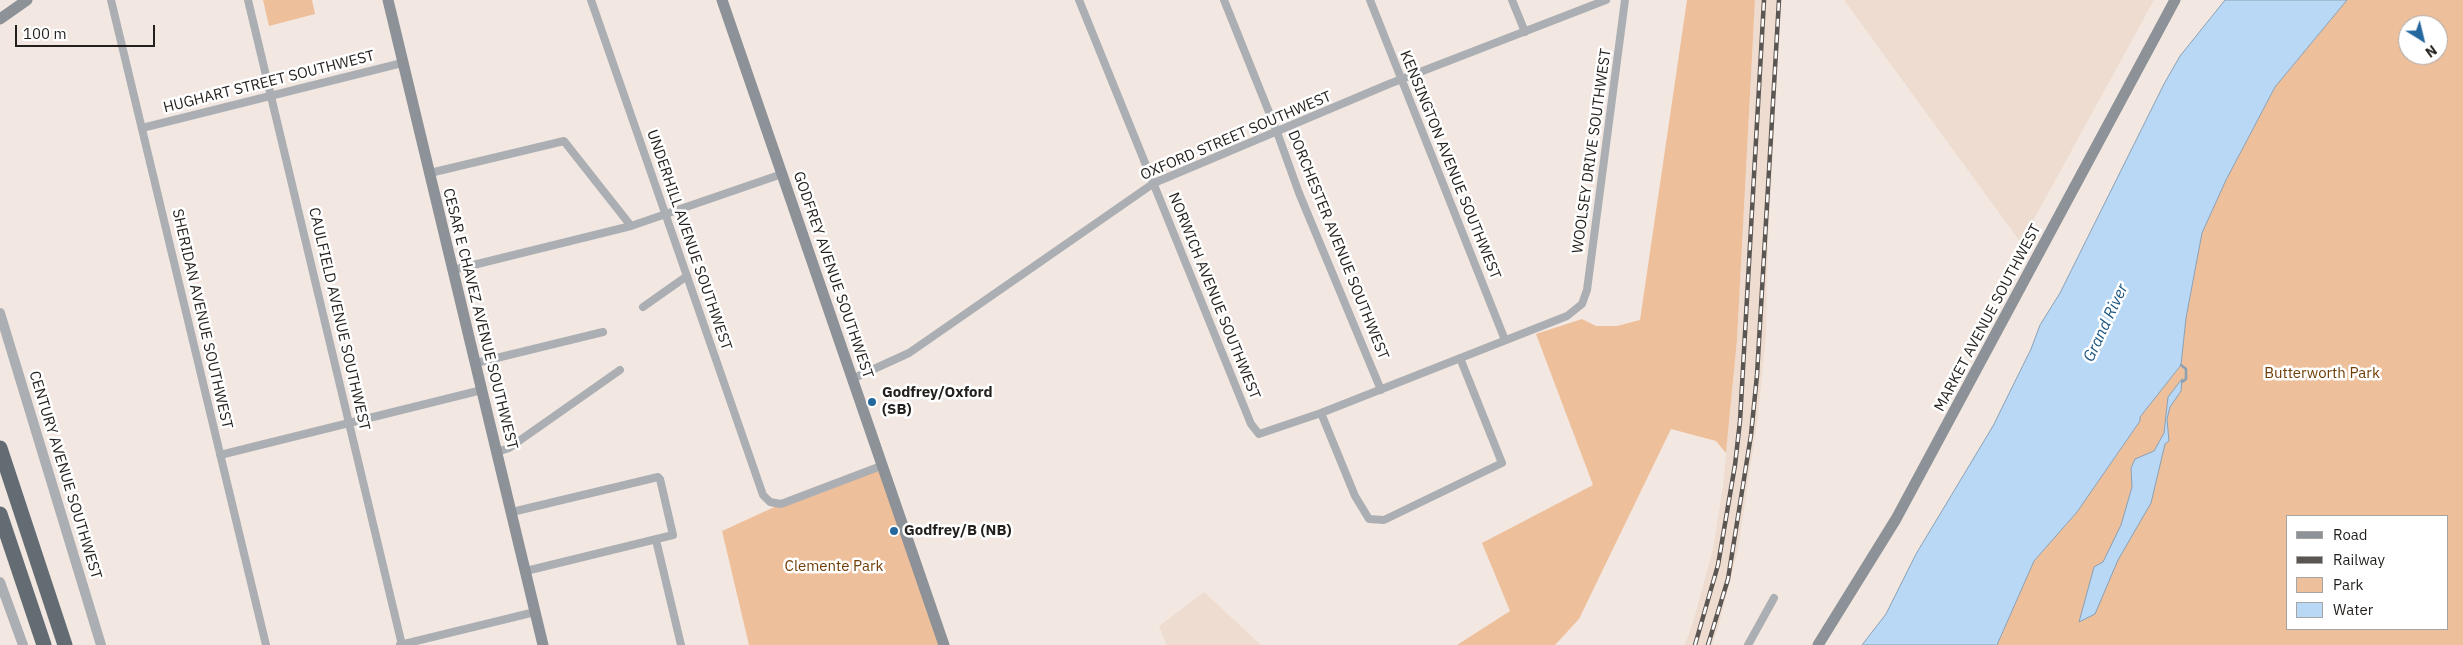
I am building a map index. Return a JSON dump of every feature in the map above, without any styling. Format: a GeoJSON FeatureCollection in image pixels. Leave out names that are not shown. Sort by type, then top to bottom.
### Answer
{"type":"FeatureCollection","features":[{"type":"Feature","properties":{"kind":"highway"},"geometry":{"type":"LineString","coordinates":[[0,448],[65,645]]}},
{"type":"Feature","properties":{"kind":"highway"},"geometry":{"type":"LineString","coordinates":[[1,518],[44,645]]}},
{"type":"Feature","properties":{"kind":"main road"},"geometry":{"type":"LineString","coordinates":[[0,19],[26,0]]}},
{"type":"Feature","properties":{"kind":"main road","name":"CESAR E CHAVEZ AVENUE SOUTHWEST"},"geometry":{"type":"LineString","coordinates":[[388,0],[543,645]]}},
{"type":"Feature","properties":{"kind":"main road","name":"GODFREY AVENUE SOUTHWEST"},"geometry":{"type":"LineString","coordinates":[[722,0],[944,645]]}},
{"type":"Feature","properties":{"kind":"main road","name":"MARKET AVENUE SOUTHWEST"},"geometry":{"type":"LineString","coordinates":[[1818,645],[1901,510],[2175,0]]}},
{"type":"Feature","properties":{"kind":"street","name":"SHERIDAN AVENUE SOUTHWEST"},"geometry":{"type":"LineString","coordinates":[[112,0],[266,645]]}},
{"type":"Feature","properties":{"kind":"street","name":"CAULFIELD AVENUE SOUTHWEST"},"geometry":{"type":"LineString","coordinates":[[248,0],[401,645]]}},
{"type":"Feature","properties":{"kind":"street","name":"UNDERHILL AVENUE SOUTHWEST"},"geometry":{"type":"LineString","coordinates":[[591,0],[760,489],[766,500],[781,504],[881,466]]}},
{"type":"Feature","properties":{"kind":"street","name":"NORWICH AVENUE SOUTHWEST"},"geometry":{"type":"LineString","coordinates":[[1079,0],[1251,424],[1258,434],[1321,413]]}},
{"type":"Feature","properties":{"kind":"street","name":"DORCHESTER AVENUE SOUTHWEST"},"geometry":{"type":"LineString","coordinates":[[1224,0],[1300,194],[1381,390]]}},
{"type":"Feature","properties":{"kind":"street","name":"KENSINGTON AVENUE SOUTHWEST"},"geometry":{"type":"LineString","coordinates":[[1370,0],[1400,80],[1505,340]]}},
{"type":"Feature","properties":{"kind":"street"},"geometry":{"type":"LineString","coordinates":[[1512,0],[1525,32]]}},
{"type":"Feature","properties":{"kind":"street","name":"OXFORD STREET SOUTHWEST"},"geometry":{"type":"LineString","coordinates":[[852,380],[909,354],[1154,183],[1400,80],[1606,0]]}},
{"type":"Feature","properties":{"kind":"street","name":"WOOLSEY DRIVE SOUTHWEST"},"geometry":{"type":"LineString","coordinates":[[1505,340],[1567,316],[1582,304],[1587,290],[1625,0]]}},
{"type":"Feature","properties":{"kind":"street","name":"HUGHART STREET SOUTHWEST"},"geometry":{"type":"LineString","coordinates":[[142,128],[402,63]]}},
{"type":"Feature","properties":{"kind":"street"},"geometry":{"type":"LineString","coordinates":[[430,174],[564,141],[631,226]]}},
{"type":"Feature","properties":{"kind":"street"},"geometry":{"type":"LineString","coordinates":[[453,270],[631,226],[782,174]]}},
{"type":"Feature","properties":{"kind":"street"},"geometry":{"type":"LineString","coordinates":[[643,307],[687,276]]}},
{"type":"Feature","properties":{"kind":"street","name":"CENTURY AVENUE SOUTHWEST"},"geometry":{"type":"LineString","coordinates":[[0,313],[101,645]]}},
{"type":"Feature","properties":{"kind":"street"},"geometry":{"type":"LineString","coordinates":[[476,363],[603,332]]}},
{"type":"Feature","properties":{"kind":"street"},"geometry":{"type":"LineString","coordinates":[[1460,358],[1502,463],[1384,520],[1369,519],[1355,496],[1321,413],[1505,340]]}},
{"type":"Feature","properties":{"kind":"street"},"geometry":{"type":"LineString","coordinates":[[497,452],[509,448],[620,370]]}},
{"type":"Feature","properties":{"kind":"street"},"geometry":{"type":"LineString","coordinates":[[220,454],[482,390]]}},
{"type":"Feature","properties":{"kind":"street"},"geometry":{"type":"LineString","coordinates":[[512,512],[658,477],[660,480],[673,535],[526,571]]}},
{"type":"Feature","properties":{"kind":"street"},"geometry":{"type":"LineString","coordinates":[[656,540],[680,645]]}},
{"type":"Feature","properties":{"kind":"street"},"geometry":{"type":"LineString","coordinates":[[0,582],[22,645]]}},
{"type":"Feature","properties":{"kind":"street"},"geometry":{"type":"LineString","coordinates":[[1748,645],[1774,598]]}},
{"type":"Feature","properties":{"kind":"street"},"geometry":{"type":"LineString","coordinates":[[401,645],[535,612]]}},
{"type":"Feature","properties":{"kind":"shaded area"},"geometry":{"type":"Polygon","coordinates":[[[1755,0],[1781,0],[1768,241],[1766,335],[1758,416],[1738,549],[1718,628],[1712,645],[1685,645],[1713,549],[1723,486],[1737,340],[1755,0]]]}},
{"type":"Feature","properties":{"kind":"shaded area"},"geometry":{"type":"Polygon","coordinates":[[[1844,0],[2154,0],[2021,243],[1844,0]]]}},
{"type":"Feature","properties":{"kind":"shaded area"},"geometry":{"type":"Polygon","coordinates":[[[1204,592],[1261,645],[1167,645],[1159,626],[1204,592]]]}},
{"type":"Feature","properties":{"kind":"green space"},"geometry":{"type":"Polygon","coordinates":[[[263,0],[312,0],[315,14],[269,26],[263,0]]]}},
{"type":"Feature","properties":{"kind":"green space"},"geometry":{"type":"Polygon","coordinates":[[[1687,0],[1755,0],[1737,340],[1726,453],[1716,441],[1671,429],[1579,619],[1555,645],[1457,645],[1510,611],[1482,543],[1593,485],[1536,334],[1582,319],[1596,326],[1617,326],[1640,320],[1687,0]]]}},
{"type":"Feature","properties":{"kind":"green space","name":"Butterworth Park"},"geometry":{"type":"Polygon","coordinates":[[[2347,0],[2463,0],[2463,645],[1997,645],[2034,561],[2077,512],[2140,421],[2140,417],[2181,365],[2186,318],[2202,233],[2226,180],[2275,87],[2347,0]]]}},
{"type":"Feature","properties":{"kind":"green space","name":"Clemente Park"},"geometry":{"type":"Polygon","coordinates":[[[881,466],[944,645],[749,645],[722,531],[781,504],[881,466]]]}},
{"type":"Feature","properties":{"kind":"water","name":"Grand River"},"geometry":{"type":"Polygon","coordinates":[[[2225,0],[2347,0],[2275,87],[2226,180],[2202,233],[2186,318],[2181,365],[2140,417],[2140,421],[2077,512],[2034,561],[1997,645],[1862,645],[1886,614],[1916,554],[1993,426],[2031,349],[2040,325],[2060,293],[2164,84],[2180,56],[2225,0]]]}},
{"type":"Feature","properties":{"kind":"water"},"geometry":{"type":"Polygon","coordinates":[[[2182,379],[2181,391],[2170,407],[2167,419],[2169,441],[2165,444],[2151,503],[2118,560],[2095,614],[2079,622],[2094,567],[2103,562],[2121,525],[2132,487],[2131,468],[2135,459],[2154,451],[2164,433],[2168,397],[2182,379]]]}},
{"type":"Feature","properties":{"kind":"waterway"},"geometry":{"type":"LineString","coordinates":[[2181,365],[2186,369],[2186,379],[2182,382]]}},
{"type":"Feature","properties":{"kind":"railway"},"geometry":{"type":"LineString","coordinates":[[1695,645],[1718,565],[1735,465],[1740,421],[1764,0]]}},
{"type":"Feature","properties":{"kind":"railway"},"geometry":{"type":"LineString","coordinates":[[1708,645],[1728,579],[1751,435],[1757,375],[1779,0]]}},
{"type":"Feature","properties":{"kind":"place","name":"Godfrey/Oxford (SB)"},"geometry":{"type":"Point","coordinates":[872,402]}},
{"type":"Feature","properties":{"kind":"place","name":"Godfrey/B (NB)"},"geometry":{"type":"Point","coordinates":[894,531]}}]}
